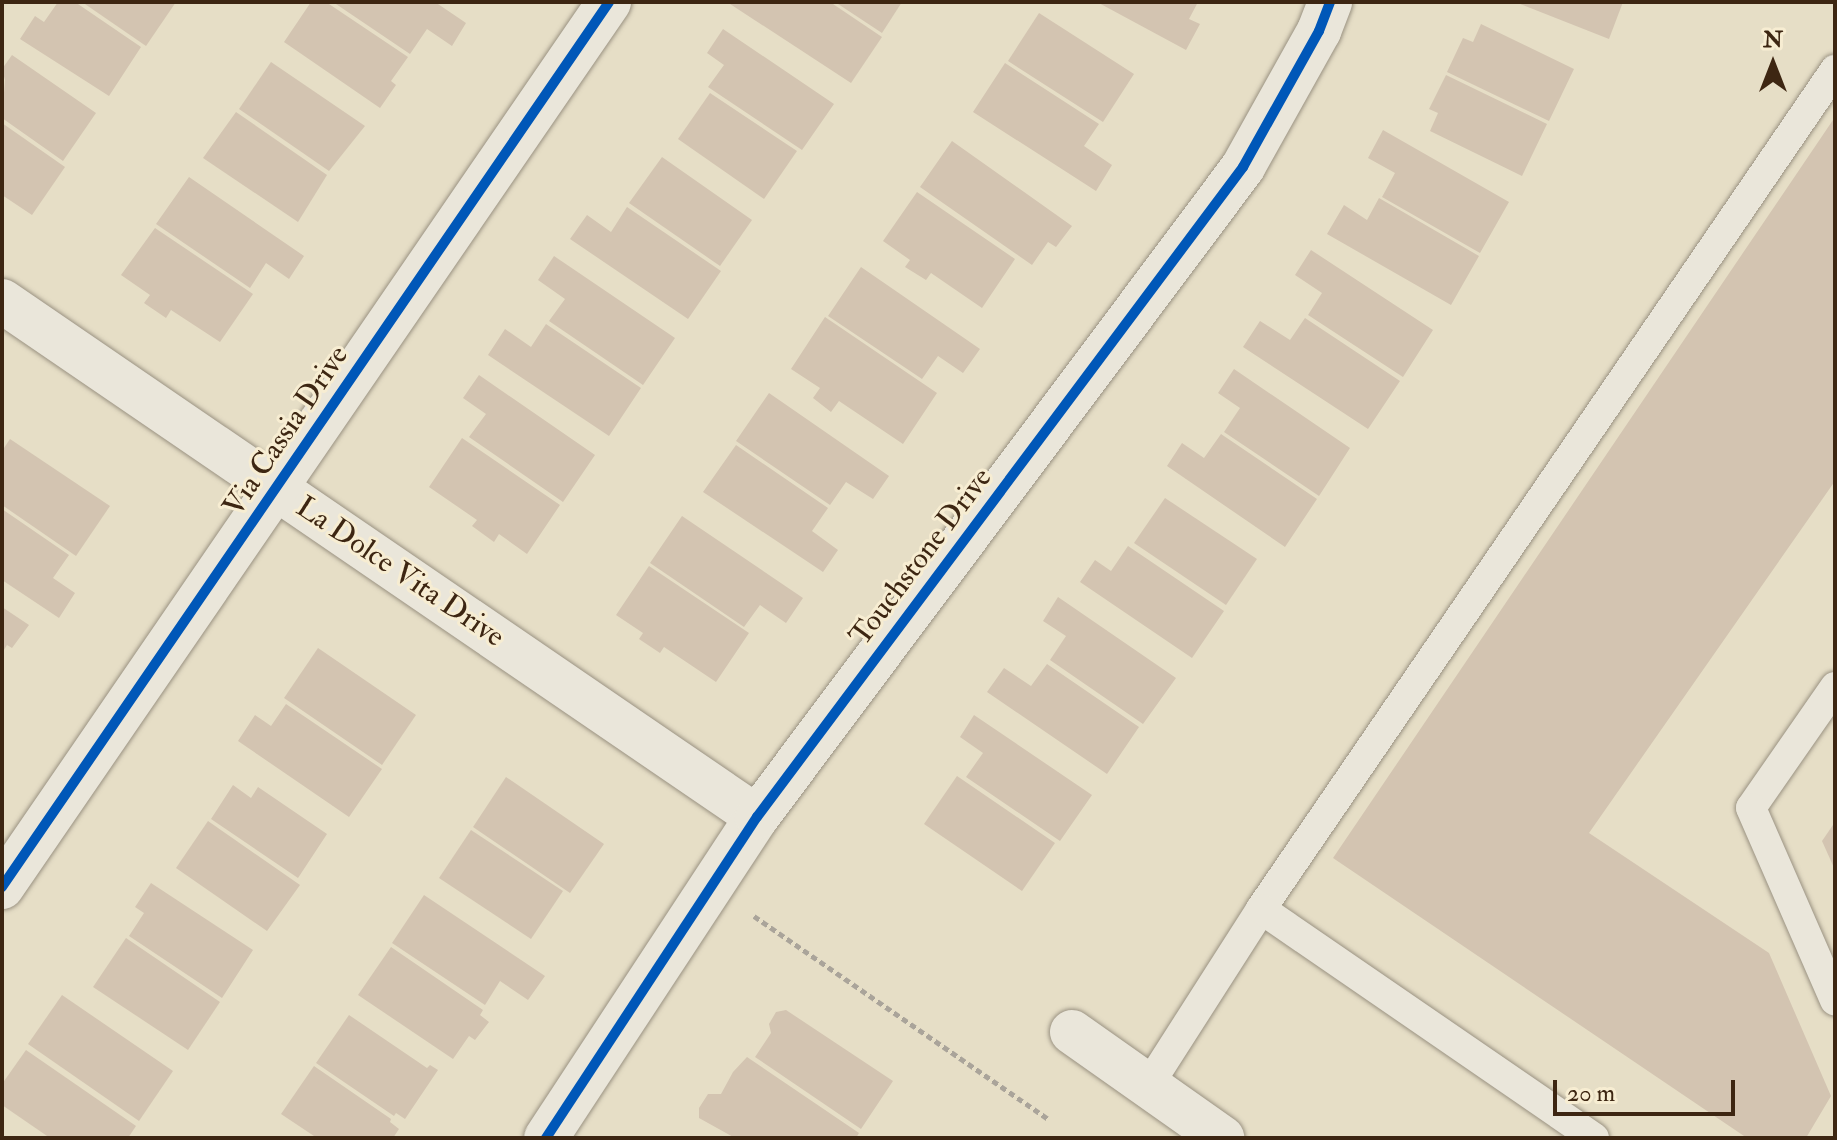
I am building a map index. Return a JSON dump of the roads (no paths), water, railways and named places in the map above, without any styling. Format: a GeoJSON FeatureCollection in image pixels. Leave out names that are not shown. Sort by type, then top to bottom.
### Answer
{"type":"FeatureCollection","features":[{"type":"Feature","properties":{"kind":"street","name":"Via Cassia Drive"},"geometry":{"type":"LineString","coordinates":[[2,887],[609,2]]}},
{"type":"Feature","properties":{"kind":"street","name":"Touchstone Drive"},"geometry":{"type":"LineString","coordinates":[[546,1138],[757,817],[1243,167],[1319,31],[1330,2]]}},
{"type":"Feature","properties":{"kind":"street","name":"La Dolce Vita Drive"},"geometry":{"type":"LineString","coordinates":[[2,301],[757,817]]}},
{"type":"Feature","properties":{"kind":"street"},"geometry":{"type":"LineString","coordinates":[[1072,1032],[1222,1138]]}},
{"type":"Feature","properties":{"kind":"lane"},"geometry":{"type":"LineString","coordinates":[[1148,1086],[1261,909],[1835,70]]}},
{"type":"Feature","properties":{"kind":"lane"},"geometry":{"type":"LineString","coordinates":[[1835,687],[1751,808],[1835,1000]]}},
{"type":"Feature","properties":{"kind":"lane"},"geometry":{"type":"LineString","coordinates":[[1261,909],[1594,1138]]}}]}
